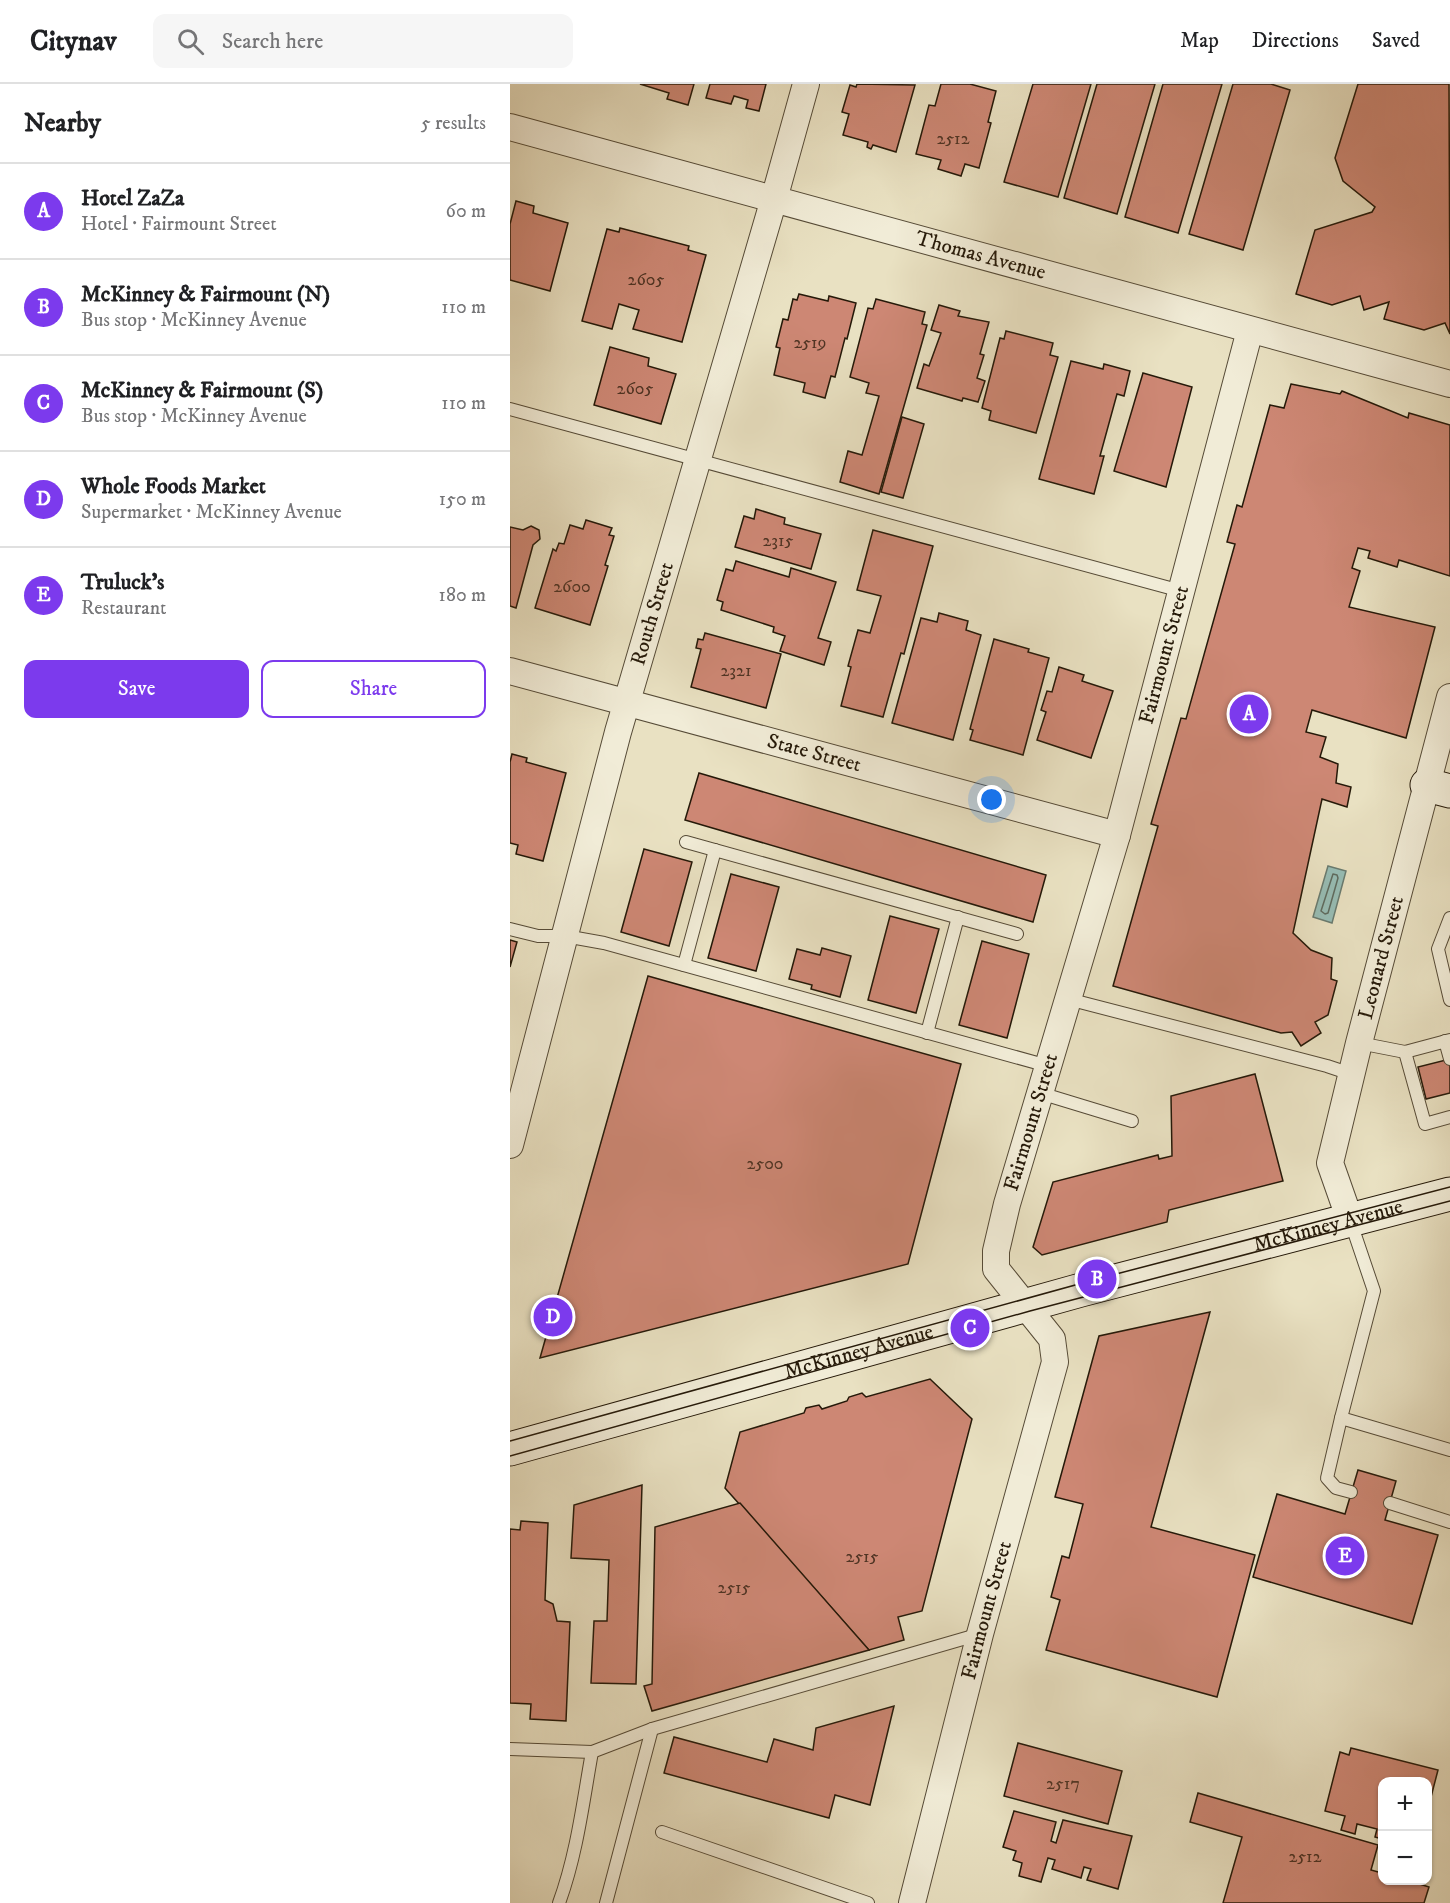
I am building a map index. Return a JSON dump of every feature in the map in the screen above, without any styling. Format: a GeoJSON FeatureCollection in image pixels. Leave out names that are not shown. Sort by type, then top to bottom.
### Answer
{"type":"FeatureCollection","features":[{"type":"Feature","properties":{"kind":"street","name":"Routh Street"},"geometry":{"type":"LineString","coordinates":[[510,1145],[627,703],[806,84]]}},
{"type":"Feature","properties":{"kind":"street","name":"Thomas Avenue"},"geometry":{"type":"LineString","coordinates":[[510,127],[1450,384]]}},
{"type":"Feature","properties":{"kind":"street","name":"Fairmount Street"},"geometry":{"type":"LineString","coordinates":[[912,1903],[980,1634],[1055,1362],[1052,1339],[996,1269],[996,1251],[1006,1204],[1117,836],[1250,330]]}},
{"type":"Feature","properties":{"kind":"street","name":"State Street"},"geometry":{"type":"LineString","coordinates":[[510,671],[1117,836]]}},
{"type":"Feature","properties":{"kind":"street","name":"Leonard Street"},"geometry":{"type":"LineString","coordinates":[[1350,1220],[1330,1163],[1359,1043],[1438,788],[1450,697]]}},
{"type":"Feature","properties":{"kind":"street","name":"McKinney Avenue"},"geometry":{"type":"LineString","coordinates":[[510,1449],[1025,1305],[1450,1194]]}},
{"type":"Feature","properties":{"kind":"lane"},"geometry":{"type":"LineString","coordinates":[[510,410],[1181,591]]}},
{"type":"Feature","properties":{"kind":"lane"},"geometry":{"type":"LineString","coordinates":[[686,842],[1017,934]]}},
{"type":"Feature","properties":{"kind":"lane"},"geometry":{"type":"LineString","coordinates":[[684,966],[715,850]]}},
{"type":"Feature","properties":{"kind":"lane"},"geometry":{"type":"LineString","coordinates":[[927,1033],[958,918]]}},
{"type":"Feature","properties":{"kind":"lane"},"geometry":{"type":"LineString","coordinates":[[1450,918],[1438,949],[1450,1000]]}},
{"type":"Feature","properties":{"kind":"lane"},"geometry":{"type":"LineString","coordinates":[[510,928],[538,936],[565,936],[604,943],[1048,1066]]}},
{"type":"Feature","properties":{"kind":"lane"},"geometry":{"type":"LineString","coordinates":[[1068,999],[1327,1065],[1351,1074]]}},
{"type":"Feature","properties":{"kind":"lane"},"geometry":{"type":"LineString","coordinates":[[1359,1043],[1405,1052],[1448,1041],[1450,1059]]}},
{"type":"Feature","properties":{"kind":"lane"},"geometry":{"type":"LineString","coordinates":[[1405,1052],[1425,1124],[1450,1117]]}},
{"type":"Feature","properties":{"kind":"lane"},"geometry":{"type":"LineString","coordinates":[[1040,1093],[1132,1121]]}},
{"type":"Feature","properties":{"kind":"lane"},"geometry":{"type":"LineString","coordinates":[[1350,1220],[1374,1291],[1327,1478],[1336,1488],[1351,1492]]}},
{"type":"Feature","properties":{"kind":"lane"},"geometry":{"type":"LineString","coordinates":[[1341,1418],[1450,1450]]}},
{"type":"Feature","properties":{"kind":"lane"},"geometry":{"type":"LineString","coordinates":[[1390,1503],[1450,1522]]}},
{"type":"Feature","properties":{"kind":"lane"},"geometry":{"type":"LineString","coordinates":[[510,1749],[592,1752],[652,1729],[980,1634]]}},
{"type":"Feature","properties":{"kind":"lane"},"geometry":{"type":"LineString","coordinates":[[606,1903],[652,1729]]}},
{"type":"Feature","properties":{"kind":"lane"},"geometry":{"type":"LineString","coordinates":[[559,1903],[570,1870],[592,1752]]}},
{"type":"Feature","properties":{"kind":"lane"},"geometry":{"type":"LineString","coordinates":[[662,1832],[868,1903]]}},
{"type":"Feature","properties":{"kind":"water"},"geometry":{"type":"Polygon","coordinates":[[[1328,866],[1346,871],[1332,923],[1313,917],[1328,866]]]}},
{"type":"Feature","properties":{"kind":"building"},"geometry":{"type":"Polygon","coordinates":[[[640,84],[694,84],[688,105],[667,99],[669,93],[640,84]]]}},
{"type":"Feature","properties":{"kind":"building"},"geometry":{"type":"Polygon","coordinates":[[[710,84],[766,84],[759,111],[746,108],[748,100],[734,96],[731,104],[706,98],[710,84]]]}},
{"type":"Feature","properties":{"kind":"building"},"geometry":{"type":"Polygon","coordinates":[[[857,84],[915,85],[896,152],[873,145],[871,149],[867,147],[868,142],[843,135],[849,114],[842,112],[850,85],[856,87],[857,84]]]}},
{"type":"Feature","properties":{"kind":"building"},"geometry":{"type":"Polygon","coordinates":[[[941,84],[970,84],[996,91],[988,122],[991,123],[979,168],[965,164],[961,176],[938,169],[941,160],[916,154],[929,105],[935,106],[941,84]]]}},
{"type":"Feature","properties":{"kind":"building"},"geometry":{"type":"Polygon","coordinates":[[[1033,84],[1091,84],[1058,197],[1004,182],[1033,84]]]}},
{"type":"Feature","properties":{"kind":"building"},"geometry":{"type":"Polygon","coordinates":[[[1097,84],[1155,84],[1117,214],[1064,198],[1097,84]]]}},
{"type":"Feature","properties":{"kind":"building"},"geometry":{"type":"Polygon","coordinates":[[[1163,84],[1222,84],[1178,233],[1125,217],[1163,84]]]}},
{"type":"Feature","properties":{"kind":"building"},"geometry":{"type":"Polygon","coordinates":[[[1233,84],[1271,84],[1290,90],[1243,250],[1189,234],[1233,84]]]}},
{"type":"Feature","properties":{"kind":"building"},"geometry":{"type":"Polygon","coordinates":[[[1358,84],[1449,84],[1450,334],[1445,323],[1424,330],[1384,319],[1389,302],[1364,310],[1360,296],[1332,305],[1296,294],[1315,230],[1372,212],[1375,207],[1343,181],[1335,158],[1358,84]]]}},
{"type":"Feature","properties":{"kind":"building"},"geometry":{"type":"Polygon","coordinates":[[[516,201],[534,206],[533,213],[568,223],[550,291],[510,280],[510,224],[516,201]]]}},
{"type":"Feature","properties":{"kind":"building"},"geometry":{"type":"Polygon","coordinates":[[[620,228],[689,246],[688,250],[706,255],[682,342],[633,329],[639,310],[619,304],[612,329],[582,321],[607,229],[619,232],[620,228]]]}},
{"type":"Feature","properties":{"kind":"building"},"geometry":{"type":"Polygon","coordinates":[[[799,294],[828,301],[829,296],[856,303],[835,377],[831,376],[825,398],[803,392],[805,383],[774,375],[780,348],[776,347],[783,319],[788,320],[793,299],[797,300],[799,294]]]}},
{"type":"Feature","properties":{"kind":"building"},"geometry":{"type":"Polygon","coordinates":[[[876,299],[925,312],[922,324],[927,325],[879,494],[840,482],[848,451],[862,455],[879,396],[866,393],[869,383],[850,377],[868,308],[873,309],[876,299]]]}},
{"type":"Feature","properties":{"kind":"building"},"geometry":{"type":"Polygon","coordinates":[[[939,305],[960,311],[958,316],[989,322],[980,354],[984,355],[977,378],[985,381],[978,402],[963,398],[962,401],[917,388],[924,364],[929,366],[941,333],[931,330],[939,305]]]}},
{"type":"Feature","properties":{"kind":"building"},"geometry":{"type":"Polygon","coordinates":[[[1006,331],[1053,343],[1050,355],[1058,357],[1036,433],[989,420],[991,411],[982,408],[1000,338],[1004,339],[1006,331]]]}},
{"type":"Feature","properties":{"kind":"building"},"geometry":{"type":"Polygon","coordinates":[[[610,347],[649,358],[648,366],[676,374],[661,424],[594,405],[610,347]]]}},
{"type":"Feature","properties":{"kind":"building"},"geometry":{"type":"Polygon","coordinates":[[[1071,361],[1103,369],[1104,364],[1130,371],[1124,396],[1117,394],[1100,456],[1104,456],[1094,494],[1039,479],[1071,361]]]}},
{"type":"Feature","properties":{"kind":"building"},"geometry":{"type":"Polygon","coordinates":[[[1143,373],[1192,387],[1166,487],[1114,471],[1143,373]]]}},
{"type":"Feature","properties":{"kind":"building"},"geometry":{"type":"Polygon","coordinates":[[[1291,384],[1340,394],[1342,391],[1408,418],[1409,413],[1450,425],[1450,576],[1399,560],[1397,567],[1368,558],[1370,551],[1358,548],[1352,568],[1360,571],[1349,607],[1435,627],[1406,738],[1312,710],[1306,732],[1326,737],[1320,757],[1338,764],[1336,783],[1351,787],[1347,807],[1322,799],[1293,933],[1311,950],[1332,958],[1331,979],[1337,981],[1328,1015],[1315,1022],[1321,1033],[1301,1046],[1292,1032],[1281,1033],[1113,986],[1158,826],[1151,824],[1181,718],[1186,719],[1235,544],[1227,542],[1237,505],[1242,507],[1270,405],[1284,408],[1291,384]]]}},
{"type":"Feature","properties":{"kind":"building"},"geometry":{"type":"Polygon","coordinates":[[[902,417],[924,424],[903,498],[881,492],[902,417]]]}},
{"type":"Feature","properties":{"kind":"building"},"geometry":{"type":"Polygon","coordinates":[[[756,509],[785,518],[784,524],[821,534],[811,569],[735,547],[744,516],[754,519],[756,509]]]}},
{"type":"Feature","properties":{"kind":"building"},"geometry":{"type":"Polygon","coordinates":[[[586,520],[612,528],[609,535],[614,536],[605,565],[608,566],[590,625],[535,608],[553,549],[556,551],[559,543],[564,544],[570,525],[583,529],[586,520]]]}},
{"type":"Feature","properties":{"kind":"building"},"geometry":{"type":"Polygon","coordinates":[[[531,526],[539,530],[540,539],[533,545],[516,608],[510,606],[510,527],[523,530],[531,526]]]}},
{"type":"Feature","properties":{"kind":"building"},"geometry":{"type":"Polygon","coordinates":[[[873,530],[933,546],[904,654],[901,653],[883,717],[841,706],[851,667],[848,666],[858,630],[870,633],[881,596],[857,590],[873,530]]]}},
{"type":"Feature","properties":{"kind":"building"},"geometry":{"type":"Polygon","coordinates":[[[736,561],[789,577],[791,568],[836,582],[818,638],[831,642],[824,665],[780,651],[785,636],[773,632],[774,627],[721,610],[723,602],[717,600],[726,569],[733,571],[736,561]]]}},
{"type":"Feature","properties":{"kind":"building"},"geometry":{"type":"Polygon","coordinates":[[[939,613],[968,621],[966,630],[981,635],[953,740],[892,723],[921,618],[937,622],[939,613]]]}},
{"type":"Feature","properties":{"kind":"building"},"geometry":{"type":"Polygon","coordinates":[[[705,633],[781,654],[766,708],[691,687],[701,649],[696,648],[698,639],[703,640],[705,633]]]}},
{"type":"Feature","properties":{"kind":"building"},"geometry":{"type":"Polygon","coordinates":[[[994,639],[1029,649],[1028,652],[1049,658],[1023,755],[970,740],[973,730],[970,729],[994,639]]]}},
{"type":"Feature","properties":{"kind":"building"},"geometry":{"type":"Polygon","coordinates":[[[1059,667],[1084,675],[1082,681],[1113,691],[1091,758],[1037,740],[1046,712],[1041,710],[1047,691],[1052,692],[1059,667]]]}},
{"type":"Feature","properties":{"kind":"building"},"geometry":{"type":"Polygon","coordinates":[[[512,754],[527,758],[526,762],[566,773],[543,861],[516,854],[518,845],[510,843],[510,762],[512,754]]]}},
{"type":"Feature","properties":{"kind":"building"},"geometry":{"type":"Polygon","coordinates":[[[699,773],[1046,875],[1033,922],[685,820],[699,773]]]}},
{"type":"Feature","properties":{"kind":"building"},"geometry":{"type":"Polygon","coordinates":[[[644,849],[692,862],[669,946],[621,932],[644,849]]]}},
{"type":"Feature","properties":{"kind":"building"},"geometry":{"type":"Polygon","coordinates":[[[731,874],[779,887],[756,971],[708,958],[731,874]]]}},
{"type":"Feature","properties":{"kind":"building"},"geometry":{"type":"Polygon","coordinates":[[[890,916],[939,929],[916,1013],[868,1000],[890,916]]]}},
{"type":"Feature","properties":{"kind":"building"},"geometry":{"type":"Polygon","coordinates":[[[510,940],[517,942],[510,967],[510,940]]]}},
{"type":"Feature","properties":{"kind":"building"},"geometry":{"type":"Polygon","coordinates":[[[982,941],[1029,954],[1007,1038],[959,1025],[982,941]]]}},
{"type":"Feature","properties":{"kind":"building"},"geometry":{"type":"Polygon","coordinates":[[[822,948],[851,956],[840,997],[811,989],[812,985],[789,979],[797,949],[820,955],[822,948]]]}},
{"type":"Feature","properties":{"kind":"building"},"geometry":{"type":"Polygon","coordinates":[[[648,976],[961,1064],[908,1264],[540,1358],[648,976]]]}},
{"type":"Feature","properties":{"kind":"building"},"geometry":{"type":"Polygon","coordinates":[[[1450,1059],[1450,1093],[1426,1099],[1418,1067],[1450,1059]]]}},
{"type":"Feature","properties":{"kind":"building"},"geometry":{"type":"Polygon","coordinates":[[[1255,1074],[1283,1181],[1169,1210],[1167,1222],[1042,1255],[1033,1247],[1053,1182],[1158,1155],[1159,1159],[1172,1156],[1171,1096],[1255,1074]]]}},
{"type":"Feature","properties":{"kind":"building"},"geometry":{"type":"Polygon","coordinates":[[[1210,1312],[1151,1527],[1255,1555],[1217,1697],[1046,1650],[1060,1600],[1051,1597],[1062,1556],[1069,1558],[1083,1504],[1055,1497],[1099,1336],[1210,1312]]]}},
{"type":"Feature","properties":{"kind":"building"},"geometry":{"type":"Polygon","coordinates":[[[930,1379],[972,1419],[922,1611],[898,1617],[904,1640],[869,1650],[725,1488],[740,1432],[804,1413],[806,1408],[819,1405],[822,1409],[847,1401],[849,1397],[862,1393],[866,1397],[930,1379]]]}},
{"type":"Feature","properties":{"kind":"building"},"geometry":{"type":"Polygon","coordinates":[[[1358,1470],[1396,1481],[1385,1520],[1438,1535],[1412,1624],[1253,1577],[1277,1494],[1345,1514],[1358,1470]]]}},
{"type":"Feature","properties":{"kind":"building"},"geometry":{"type":"Polygon","coordinates":[[[642,1485],[636,1684],[591,1683],[594,1621],[607,1621],[609,1560],[571,1558],[574,1505],[642,1485]]]}},
{"type":"Feature","properties":{"kind":"building"},"geometry":{"type":"Polygon","coordinates":[[[740,1503],[869,1650],[652,1711],[644,1686],[652,1684],[655,1527],[740,1503]]]}},
{"type":"Feature","properties":{"kind":"building"},"geometry":{"type":"Polygon","coordinates":[[[521,1521],[548,1523],[545,1600],[553,1604],[557,1621],[570,1622],[566,1721],[530,1719],[531,1704],[510,1703],[510,1529],[520,1530],[521,1521]]]}},
{"type":"Feature","properties":{"kind":"building"},"geometry":{"type":"Polygon","coordinates":[[[894,1706],[870,1805],[835,1795],[829,1818],[664,1773],[674,1737],[767,1762],[774,1739],[813,1750],[816,1728],[894,1706]]]}},
{"type":"Feature","properties":{"kind":"building"},"geometry":{"type":"Polygon","coordinates":[[[1018,1743],[1122,1771],[1108,1824],[1004,1796],[1018,1743]]]}},
{"type":"Feature","properties":{"kind":"building"},"geometry":{"type":"Polygon","coordinates":[[[1351,1748],[1438,1770],[1432,1793],[1432,1777],[1378,1777],[1378,1838],[1375,1837],[1377,1829],[1357,1824],[1355,1834],[1341,1830],[1345,1816],[1325,1811],[1340,1752],[1349,1755],[1351,1748]]]}},
{"type":"Feature","properties":{"kind":"building"},"geometry":{"type":"Polygon","coordinates":[[[1198,1793],[1378,1845],[1371,1870],[1378,1872],[1378,1885],[1429,1887],[1424,1903],[1223,1903],[1242,1837],[1190,1822],[1198,1793]]]}},
{"type":"Feature","properties":{"kind":"building"},"geometry":{"type":"Polygon","coordinates":[[[1014,1811],[1056,1822],[1051,1841],[1056,1843],[1063,1820],[1132,1836],[1118,1889],[1087,1880],[1091,1869],[1084,1867],[1081,1878],[1052,1869],[1055,1860],[1048,1858],[1041,1882],[1019,1876],[1022,1863],[1013,1860],[1016,1851],[1003,1847],[1014,1811]]]}},
{"type":"Feature","properties":{"kind":"tram line"},"geometry":{"type":"LineString","coordinates":[[510,1441],[1097,1279],[1450,1187]]}},
{"type":"Feature","properties":{"kind":"tram line"},"geometry":{"type":"LineString","coordinates":[[510,1456],[1030,1311],[1450,1201]]}},
{"type":"Feature","properties":{"kind":"place","name":"Hotel ZaZa"},"geometry":{"type":"Point","coordinates":[1249,714]}},
{"type":"Feature","properties":{"kind":"place","name":"McKinney & Fairmount (N)"},"geometry":{"type":"Point","coordinates":[1097,1279]}},
{"type":"Feature","properties":{"kind":"place","name":"Whole Foods Market"},"geometry":{"type":"Point","coordinates":[553,1317]}},
{"type":"Feature","properties":{"kind":"place","name":"McKinney & Fairmount (S)"},"geometry":{"type":"Point","coordinates":[970,1328]}},
{"type":"Feature","properties":{"kind":"place","name":"Truluck's"},"geometry":{"type":"Point","coordinates":[1345,1556]}}]}
